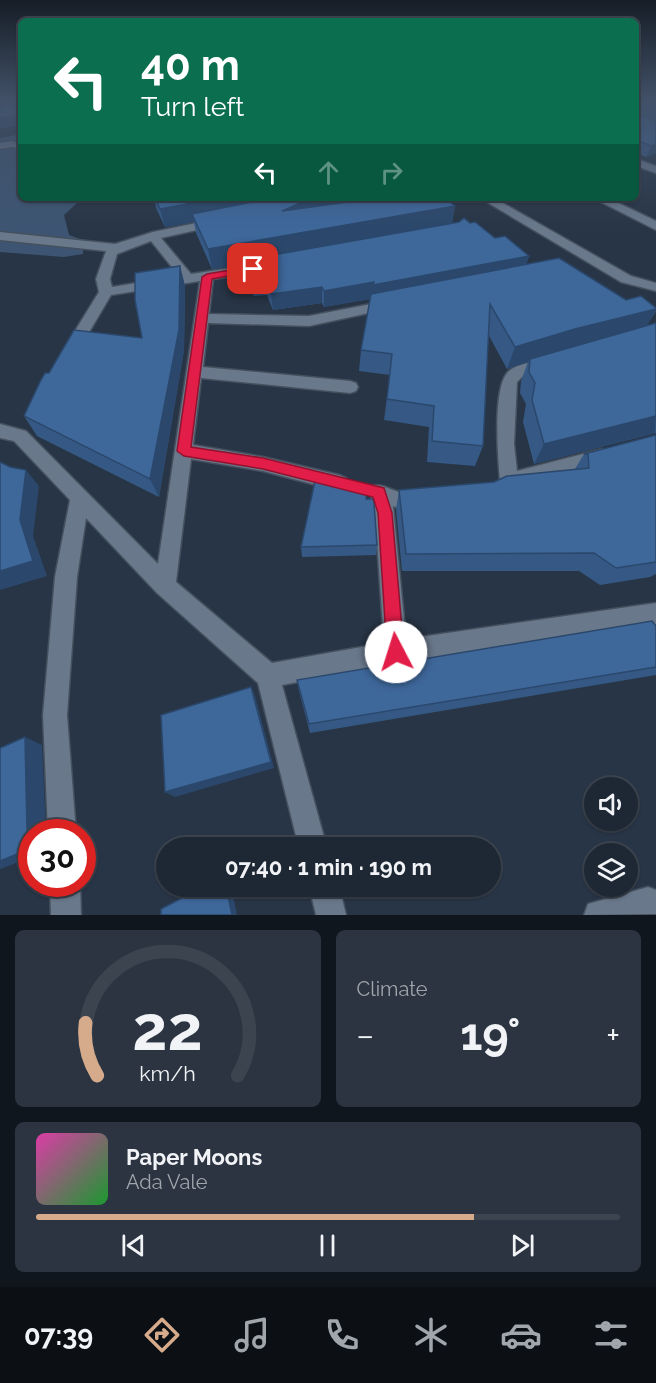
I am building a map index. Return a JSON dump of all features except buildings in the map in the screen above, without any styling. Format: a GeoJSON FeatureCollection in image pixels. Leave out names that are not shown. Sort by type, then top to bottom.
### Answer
{"type":"FeatureCollection","features":[{"type":"Feature","properties":{"kind":"street"},"geometry":{"type":"LineString","coordinates":[[0,146],[18,145]]}},
{"type":"Feature","properties":{"kind":"street"},"geometry":{"type":"LineString","coordinates":[[639,163],[656,170]]}},
{"type":"Feature","properties":{"kind":"street"},"geometry":{"type":"LineString","coordinates":[[491,201],[626,279],[656,287]]}},
{"type":"Feature","properties":{"kind":"street"},"geometry":{"type":"LineString","coordinates":[[604,201],[656,226]]}},
{"type":"Feature","properties":{"kind":"street"},"geometry":{"type":"LineString","coordinates":[[63,364],[106,292],[103,279],[111,252],[116,248],[153,236],[233,220]]}},
{"type":"Feature","properties":{"kind":"street"},"geometry":{"type":"LineString","coordinates":[[0,236],[116,248]]}},
{"type":"Feature","properties":{"kind":"street"},"geometry":{"type":"LineString","coordinates":[[153,236],[189,280]]}},
{"type":"Feature","properties":{"kind":"street"},"geometry":{"type":"LineString","coordinates":[[106,292],[278,264]]}},
{"type":"Feature","properties":{"kind":"street"},"geometry":{"type":"LineString","coordinates":[[165,586],[207,277]]}},
{"type":"Feature","properties":{"kind":"street"},"geometry":{"type":"LineString","coordinates":[[200,318],[309,321],[411,300]]}},
{"type":"Feature","properties":{"kind":"street"},"geometry":{"type":"LineString","coordinates":[[566,358],[511,376],[501,484],[622,451]]}},
{"type":"Feature","properties":{"kind":"street"},"geometry":{"type":"LineString","coordinates":[[195,372],[350,387]]}},
{"type":"Feature","properties":{"kind":"street"},"geometry":{"type":"LineString","coordinates":[[16,431],[165,586],[268,676],[310,837]]}},
{"type":"Feature","properties":{"kind":"street"},"geometry":{"type":"LineString","coordinates":[[184,451],[263,464],[367,489],[399,500],[442,496]]}},
{"type":"Feature","properties":{"kind":"street"},"geometry":{"type":"LineString","coordinates":[[367,489],[385,513],[396,652]]}},
{"type":"Feature","properties":{"kind":"street"},"geometry":{"type":"LineString","coordinates":[[61,819],[55,715],[66,577],[80,497]]}},
{"type":"Feature","properties":{"kind":"street"},"geometry":{"type":"LineString","coordinates":[[268,676],[396,652],[648,622]]}},
{"type":"Feature","properties":{"kind":"street"},"geometry":{"type":"LineString","coordinates":[[65,897],[66,915]]}},
{"type":"Feature","properties":{"kind":"street"},"geometry":{"type":"LineString","coordinates":[[327,897],[331,915]]}},
{"type":"Feature","properties":{"kind":"street"},"geometry":{"type":"LineString","coordinates":[[599,915],[648,902]]}},
{"type":"Feature","properties":{"kind":"shaded area"},"geometry":{"type":"Polygon","coordinates":[[[0,143],[18,143],[18,201],[83,201],[78,202],[64,215],[69,235],[83,240],[83,254],[64,257],[0,252],[0,143]]]}},
{"type":"Feature","properties":{"kind":"route"},"geometry":{"type":"LineString","coordinates":[[253,269],[207,277],[184,451],[263,464],[378,492],[385,513],[396,652]]}}]}
